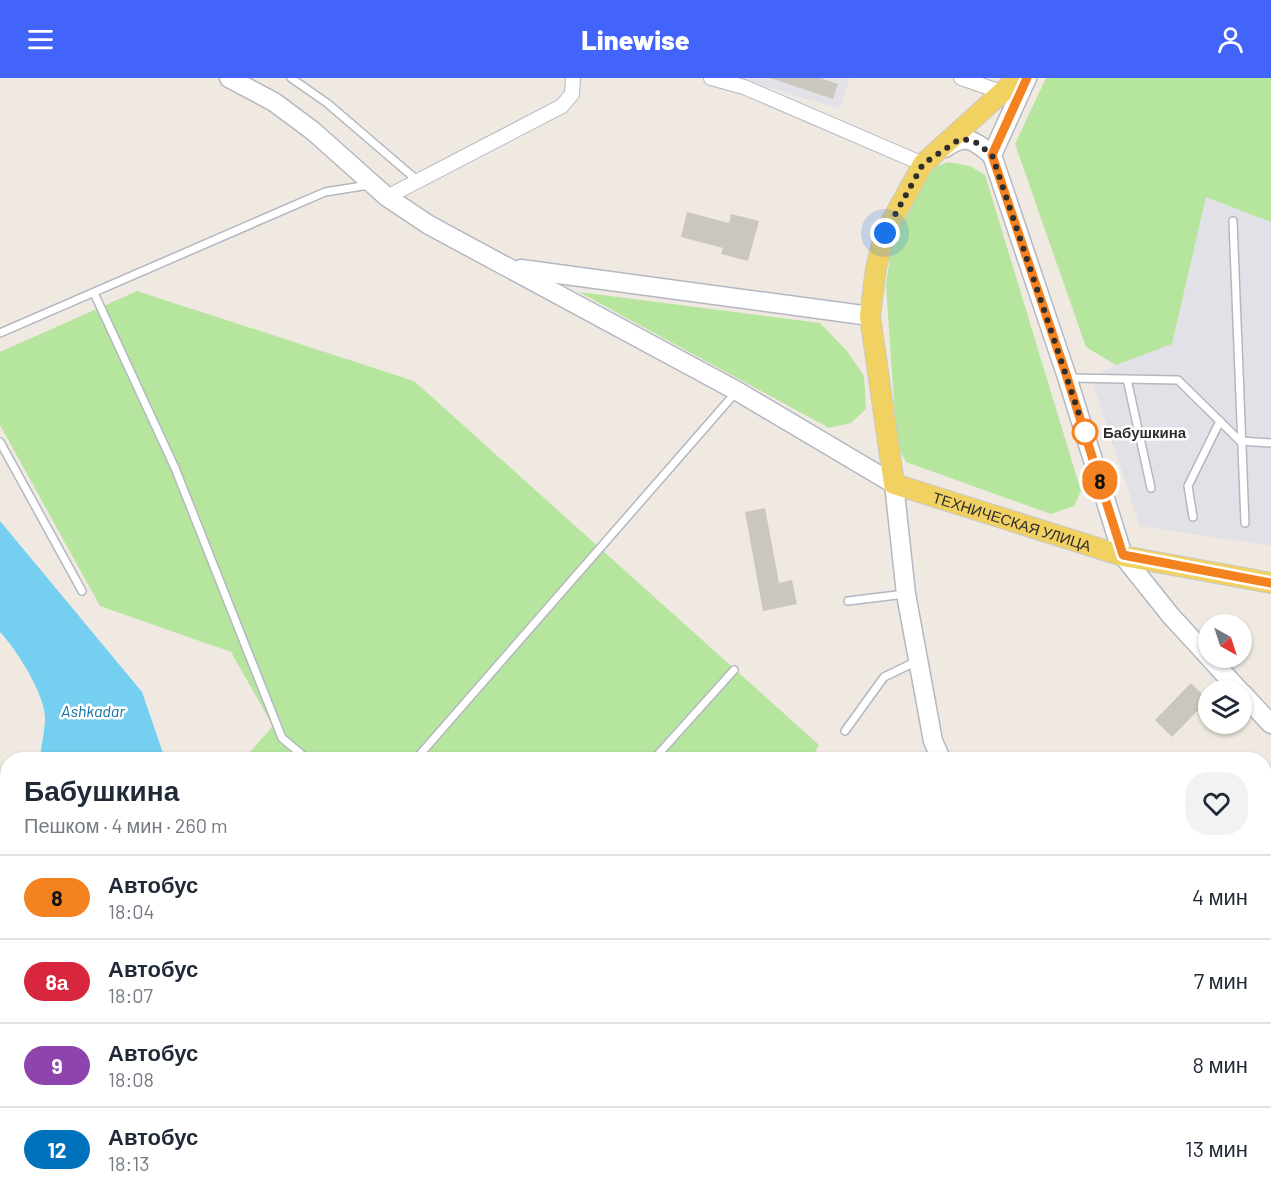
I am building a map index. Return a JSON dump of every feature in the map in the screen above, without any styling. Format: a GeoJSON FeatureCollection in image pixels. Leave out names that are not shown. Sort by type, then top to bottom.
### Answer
{"type":"FeatureCollection","features":[{"type":"Feature","properties":{"kind":"main road"},"geometry":{"type":"LineString","coordinates":[[230,78],[274,102],[314,131],[371,184],[429,225],[737,392],[894,484]]}},
{"type":"Feature","properties":{"kind":"main road"},"geometry":{"type":"LineString","coordinates":[[938,752],[933,741],[906,594],[894,484],[870,316],[876,268],[885,233],[923,164],[956,131],[1004,93],[1018,78]]}},
{"type":"Feature","properties":{"kind":"main road"},"geometry":{"type":"LineString","coordinates":[[992,155],[1027,78]]}},
{"type":"Feature","properties":{"kind":"main road"},"geometry":{"type":"LineString","coordinates":[[923,164],[960,139],[974,141],[992,155],[1067,377],[1123,555],[1171,616],[1231,680]]}},
{"type":"Feature","properties":{"kind":"main road"},"geometry":{"type":"LineString","coordinates":[[510,267],[870,316]]}},
{"type":"Feature","properties":{"kind":"main road","name":"ТЕХНИЧЕСКАЯ УЛИЦА"},"geometry":{"type":"LineString","coordinates":[[894,484],[1123,555],[1271,583]]}},
{"type":"Feature","properties":{"kind":"main road"},"geometry":{"type":"LineString","coordinates":[[1252,703],[1271,724]]}},
{"type":"Feature","properties":{"kind":"street"},"geometry":{"type":"LineString","coordinates":[[387,197],[562,106],[572,94],[573,78]]}},
{"type":"Feature","properties":{"kind":"street"},"geometry":{"type":"LineString","coordinates":[[711,78],[744,87],[923,164]]}},
{"type":"Feature","properties":{"kind":"street"},"geometry":{"type":"LineString","coordinates":[[961,78],[1004,93]]}},
{"type":"Feature","properties":{"kind":"lane"},"geometry":{"type":"LineString","coordinates":[[291,78],[327,103],[418,181]]}},
{"type":"Feature","properties":{"kind":"lane"},"geometry":{"type":"LineString","coordinates":[[0,333],[325,192],[371,184]]}},
{"type":"Feature","properties":{"kind":"lane"},"geometry":{"type":"LineString","coordinates":[[1233,221],[1245,524]]}},
{"type":"Feature","properties":{"kind":"lane"},"geometry":{"type":"LineString","coordinates":[[94,293],[176,468],[282,738],[299,752]]}},
{"type":"Feature","properties":{"kind":"lane"},"geometry":{"type":"LineString","coordinates":[[1067,377],[1178,380],[1240,441],[1271,442]]}},
{"type":"Feature","properties":{"kind":"lane"},"geometry":{"type":"LineString","coordinates":[[1127,379],[1151,488]]}},
{"type":"Feature","properties":{"kind":"lane"},"geometry":{"type":"LineString","coordinates":[[422,752],[737,392]]}},
{"type":"Feature","properties":{"kind":"lane"},"geometry":{"type":"LineString","coordinates":[[1193,517],[1188,486],[1220,421]]}},
{"type":"Feature","properties":{"kind":"lane"},"geometry":{"type":"LineString","coordinates":[[0,442],[82,591]]}},
{"type":"Feature","properties":{"kind":"lane"},"geometry":{"type":"LineString","coordinates":[[848,601],[906,594]]}},
{"type":"Feature","properties":{"kind":"lane"},"geometry":{"type":"LineString","coordinates":[[845,731],[884,677],[918,660]]}},
{"type":"Feature","properties":{"kind":"lane"},"geometry":{"type":"LineString","coordinates":[[660,752],[734,670]]}},
{"type":"Feature","properties":{"kind":"shaded area"},"geometry":{"type":"Polygon","coordinates":[[[737,78],[850,78],[840,109],[737,78]]]}},
{"type":"Feature","properties":{"kind":"shaded area"},"geometry":{"type":"Polygon","coordinates":[[[1206,196],[1271,222],[1271,546],[1140,526],[1091,378],[1116,365],[1172,344],[1206,196]]]}},
{"type":"Feature","properties":{"kind":"green space"},"geometry":{"type":"Polygon","coordinates":[[[1046,78],[1271,78],[1271,222],[1206,197],[1172,344],[1116,365],[1086,347],[1015,144],[1046,78]]]}},
{"type":"Feature","properties":{"kind":"green space"},"geometry":{"type":"Polygon","coordinates":[[[948,162],[970,166],[985,175],[1081,491],[1074,506],[1051,514],[906,462],[897,446],[886,285],[892,244],[914,195],[933,168],[948,162]]]}},
{"type":"Feature","properties":{"kind":"green space"},"geometry":{"type":"Polygon","coordinates":[[[137,291],[414,381],[819,745],[815,752],[250,752],[273,726],[231,652],[100,606],[0,425],[0,352],[137,291]]]}},
{"type":"Feature","properties":{"kind":"green space"},"geometry":{"type":"Polygon","coordinates":[[[579,292],[820,323],[847,351],[864,376],[866,409],[851,423],[829,428],[579,292]]]}},
{"type":"Feature","properties":{"kind":"water","name":"Ashkadar"},"geometry":{"type":"Polygon","coordinates":[[[0,521],[142,692],[163,752],[41,752],[45,722],[41,700],[30,674],[0,632],[0,521]]]}},
{"type":"Feature","properties":{"kind":"building"},"geometry":{"type":"Polygon","coordinates":[[[770,78],[820,78],[838,84],[833,99],[770,78]]]}},
{"type":"Feature","properties":{"kind":"building"},"geometry":{"type":"Polygon","coordinates":[[[687,212],[729,223],[731,214],[759,221],[748,261],[721,254],[723,248],[681,237],[687,212]]]}},
{"type":"Feature","properties":{"kind":"building"},"geometry":{"type":"Polygon","coordinates":[[[765,508],[779,583],[792,580],[797,604],[763,611],[745,512],[765,508]]]}},
{"type":"Feature","properties":{"kind":"building"},"geometry":{"type":"Polygon","coordinates":[[[1191,683],[1198,690],[1198,710],[1172,737],[1155,720],[1191,683]]]}},
{"type":"Feature","properties":{"kind":"bus line","name":"8"},"geometry":{"type":"LineString","coordinates":[[1027,78],[992,155],[1067,377],[1123,555],[1271,583]]}},
{"type":"Feature","properties":{"kind":"place","name":"Бабушкина"},"geometry":{"type":"Point","coordinates":[1085,432]}},
{"type":"Feature","properties":{"kind":"route"},"geometry":{"type":"LineString","coordinates":[[885,233],[908,186],[923,164],[951,143],[967,138],[992,155],[1085,432]]}}]}
